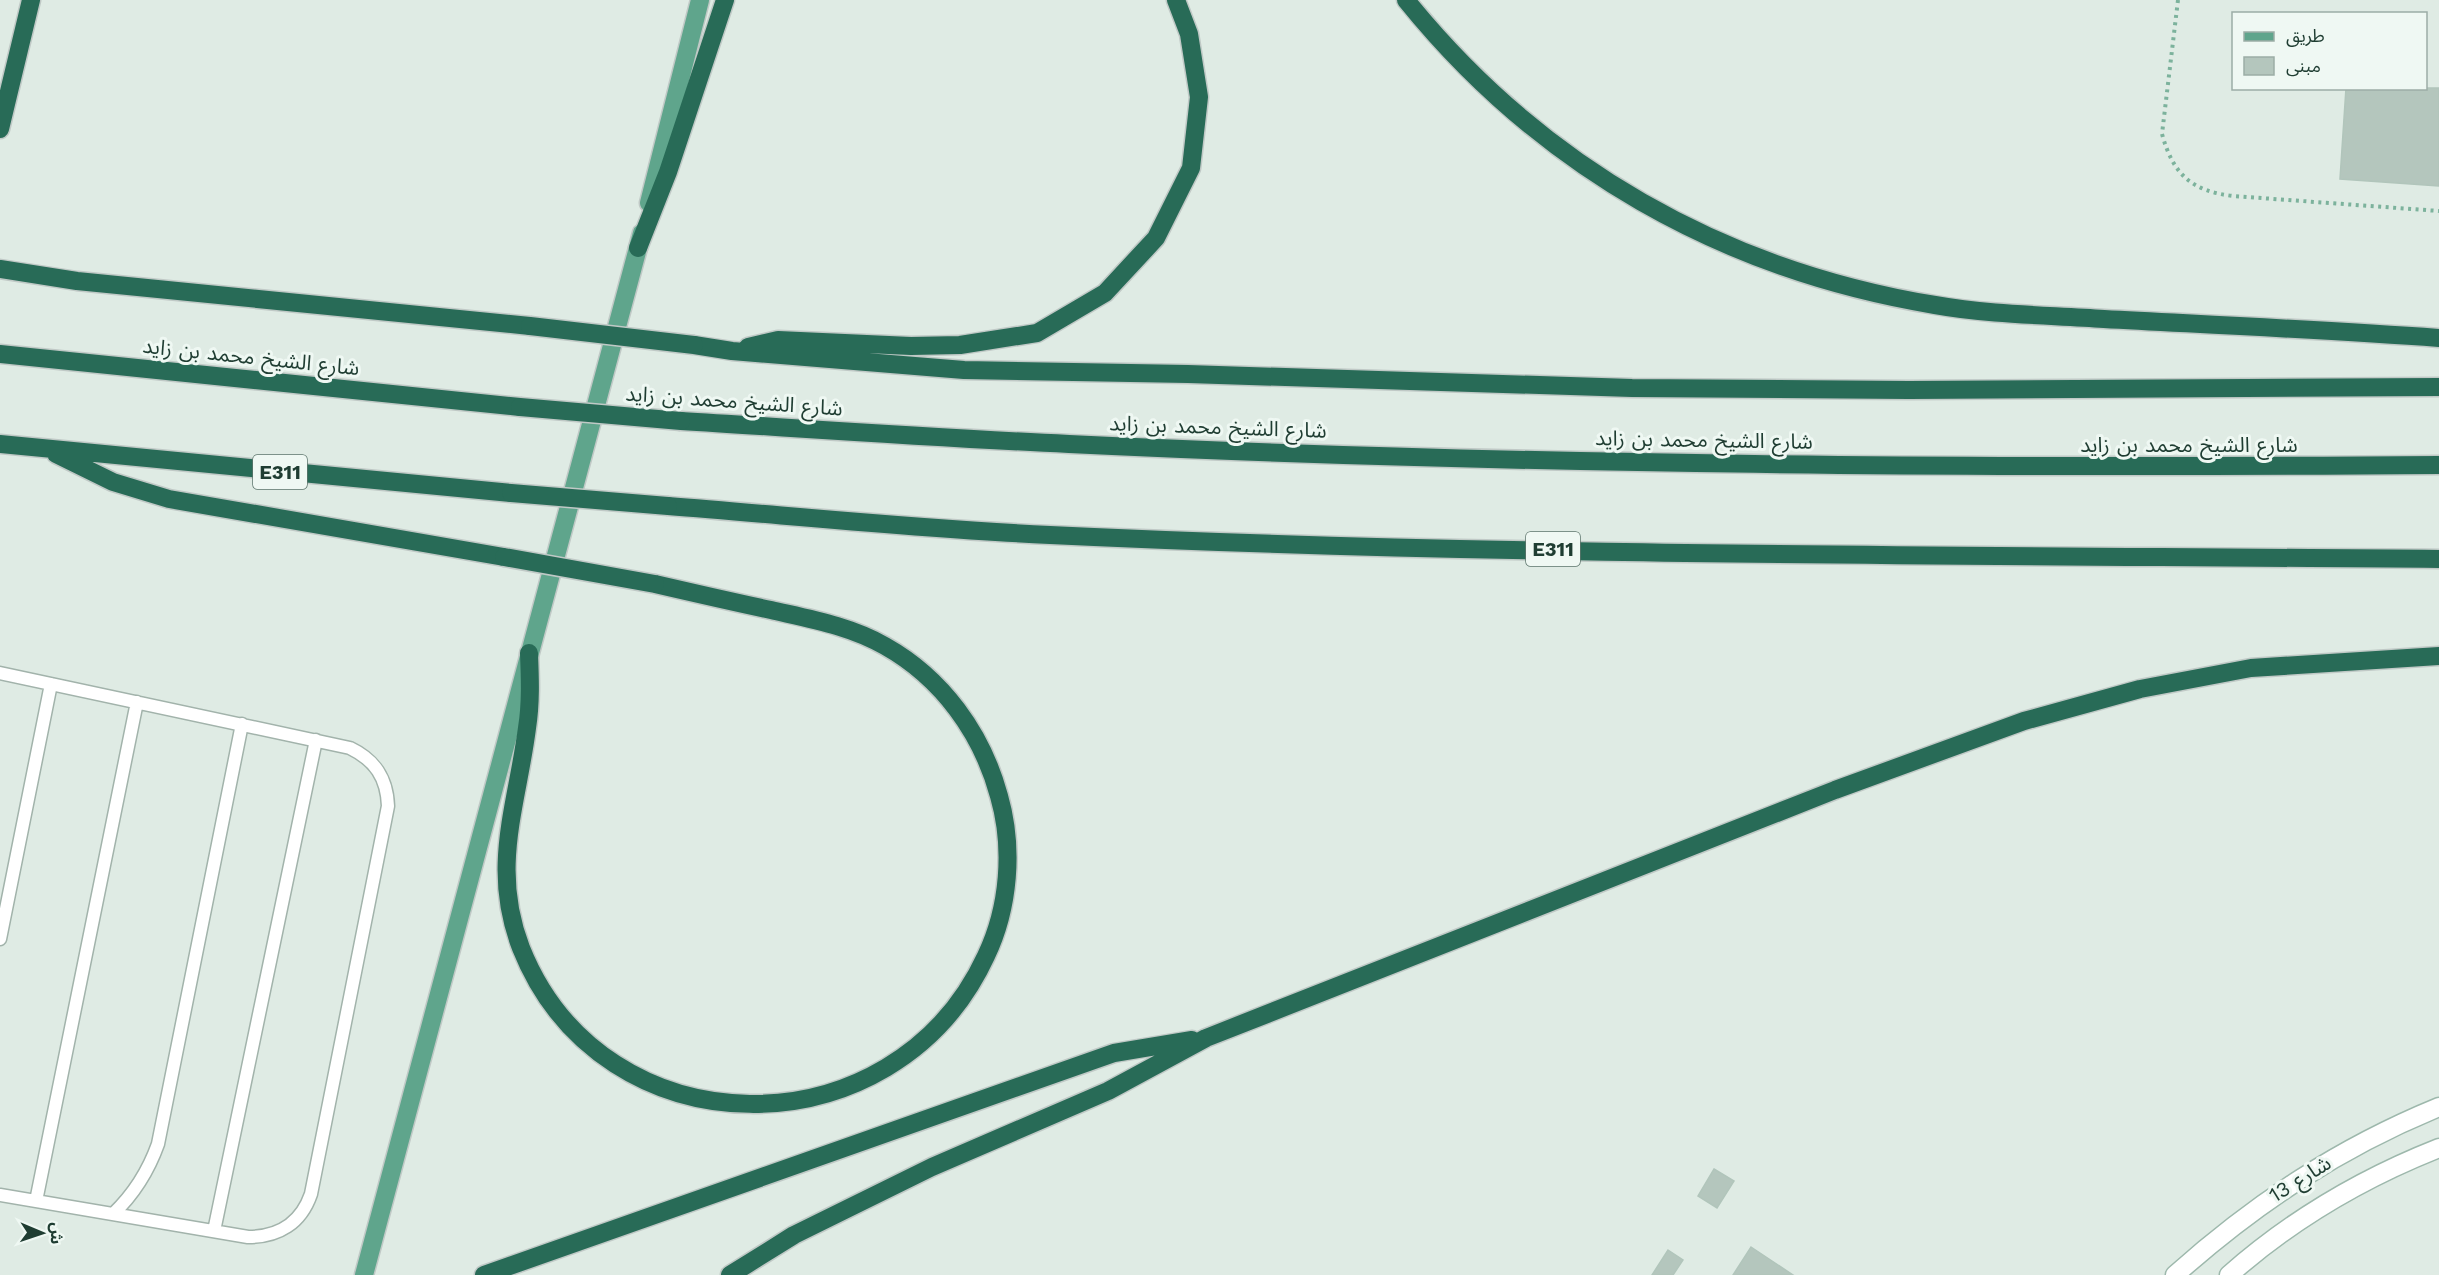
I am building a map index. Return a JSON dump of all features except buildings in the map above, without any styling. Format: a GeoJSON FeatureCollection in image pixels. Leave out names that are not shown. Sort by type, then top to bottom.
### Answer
{"type":"FeatureCollection","features":[{"type":"Feature","properties":{"kind":"highway"},"geometry":{"type":"LineString","coordinates":[[0,129],[31,0]]}},
{"type":"Feature","properties":{"kind":"highway"},"geometry":{"type":"LineString","coordinates":[[638,248],[668,172],[725,0]]}},
{"type":"Feature","properties":{"kind":"highway"},"geometry":{"type":"LineString","coordinates":[[732,351],[778,340],[910,346],[960,345],[1037,333],[1105,293],[1156,238],[1191,168],[1199,98],[1189,34],[1176,0]]}},
{"type":"Feature","properties":{"kind":"highway"},"geometry":{"type":"LineString","coordinates":[[1406,0],[1460,62],[1494,96],[1569,156],[1614,187],[1681,224],[1761,259],[1804,274],[1892,297],[1981,311],[2439,338]]}},
{"type":"Feature","properties":{"kind":"highway"},"geometry":{"type":"LineString","coordinates":[[0,269],[77,281],[530,326],[732,351],[964,370],[1188,374],[1610,388],[1909,390],[2439,387]]}},
{"type":"Feature","properties":{"kind":"highway","name":"شارع الشيخ محمد بن زايد"},"geometry":{"type":"LineString","coordinates":[[0,354],[520,407],[681,421],[1070,444],[1713,464],[2052,468],[2439,465]]}},
{"type":"Feature","properties":{"kind":"highway","name":"E311"},"geometry":{"type":"LineString","coordinates":[[0,444],[49,451],[511,493],[1047,535],[1382,546],[1704,553],[2439,560]]}},
{"type":"Feature","properties":{"kind":"highway"},"geometry":{"type":"LineString","coordinates":[[49,451],[113,482],[169,499],[655,584],[852,630],[883,645],[913,664],[938,687],[961,714],[980,743],[994,775],[1003,809],[1007,843],[1003,907],[995,938],[978,975],[955,1009],[927,1039],[885,1069],[858,1083],[820,1097],[780,1104],[739,1105],[699,1099],[665,1089],[633,1075],[603,1056],[577,1034],[554,1007],[535,977],[520,945],[511,911],[506,876],[506,841],[527,731],[531,692],[529,653]]}},
{"type":"Feature","properties":{"kind":"highway"},"geometry":{"type":"LineString","coordinates":[[730,1275],[794,1235],[932,1167],[1108,1091],[1206,1038],[1824,795],[2024,721],[2140,689],[2251,668],[2439,656]]}},
{"type":"Feature","properties":{"kind":"highway"},"geometry":{"type":"LineString","coordinates":[[484,1275],[1114,1053],[1206,1038]]}},
{"type":"Feature","properties":{"kind":"main road"},"geometry":{"type":"LineString","coordinates":[[364,1275],[638,248],[700,0]]}},
{"type":"Feature","properties":{"kind":"street","name":"شارع 13"},"geometry":{"type":"LineString","coordinates":[[2175,1275],[2256,1207],[2295,1180],[2347,1150],[2439,1107]]}},
{"type":"Feature","properties":{"kind":"street","name":"شارع 13"},"geometry":{"type":"LineString","coordinates":[[2229,1275],[2295,1224],[2351,1189],[2410,1159],[2439,1148]]}},
{"type":"Feature","properties":{"kind":"lane"},"geometry":{"type":"LineString","coordinates":[[0,673],[350,748],[371,761],[384,782],[388,806],[314,1181],[304,1210],[292,1224],[260,1237],[0,1195]]}},
{"type":"Feature","properties":{"kind":"lane"},"geometry":{"type":"LineString","coordinates":[[0,939],[51,684]]}},
{"type":"Feature","properties":{"kind":"lane"},"geometry":{"type":"LineString","coordinates":[[36,1202],[137,702]]}},
{"type":"Feature","properties":{"kind":"lane"},"geometry":{"type":"LineString","coordinates":[[113,1214],[136,1189],[145,1175],[158,1144],[242,724]]}},
{"type":"Feature","properties":{"kind":"lane"},"geometry":{"type":"LineString","coordinates":[[214,1231],[316,740]]}},
{"type":"Feature","properties":{"kind":"path"},"geometry":{"type":"LineString","coordinates":[[2178,0],[2162,134],[2167,154],[2178,171],[2193,185],[2212,193],[2233,196],[2439,211]]}}]}
